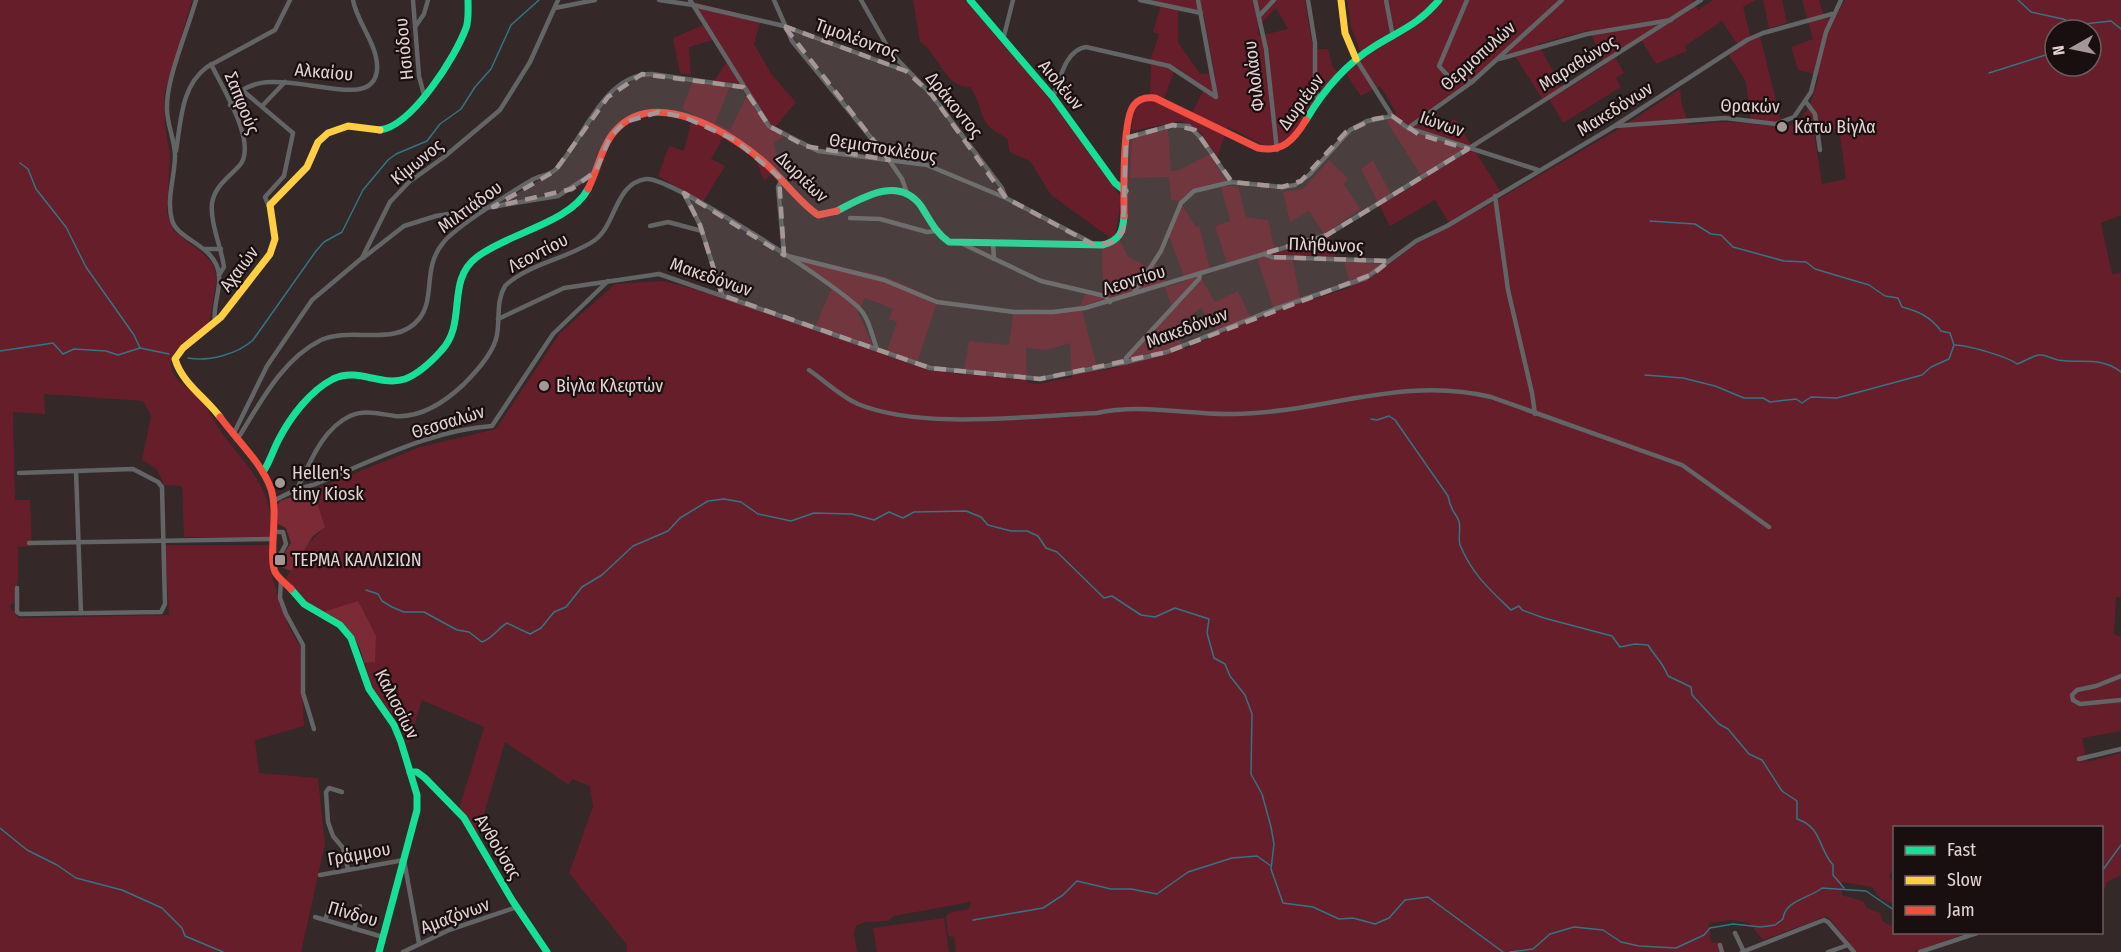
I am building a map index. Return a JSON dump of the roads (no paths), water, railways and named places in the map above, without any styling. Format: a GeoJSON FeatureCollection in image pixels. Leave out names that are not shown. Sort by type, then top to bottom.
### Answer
{"type":"FeatureCollection","features":[{"type":"Feature","properties":{"kind":"street"},"geometry":{"type":"LineString","coordinates":[[175,153],[167,120],[167,98],[196,0]]}},
{"type":"Feature","properties":{"kind":"street"},"geometry":{"type":"LineString","coordinates":[[219,275],[216,262],[205,249],[177,230],[172,222],[170,206],[175,153],[187,91],[201,71],[211,64],[275,30],[290,0]]}},
{"type":"Feature","properties":{"kind":"street","name":"Αλκαίου"},"geometry":{"type":"LineString","coordinates":[[242,90],[264,81],[353,91],[374,79],[376,60],[353,0]]}},
{"type":"Feature","properties":{"kind":"street","name":"Ησιόδου"},"geometry":{"type":"LineString","coordinates":[[413,0],[420,83],[424,95]]}},
{"type":"Feature","properties":{"kind":"street"},"geometry":{"type":"LineString","coordinates":[[415,27],[424,14],[428,0]]}},
{"type":"Feature","properties":{"kind":"street"},"geometry":{"type":"LineString","coordinates":[[269,207],[274,199],[307,167],[318,142],[328,133],[348,126],[374,130],[389,128],[405,117],[445,69],[463,37],[468,23],[468,0]]}},
{"type":"Feature","properties":{"kind":"street","name":"Κίμωνος"},"geometry":{"type":"LineString","coordinates":[[235,437],[263,373],[304,311],[318,294],[362,258],[383,212],[398,194],[500,110],[530,62],[558,0]]}},
{"type":"Feature","properties":{"kind":"street"},"geometry":{"type":"LineString","coordinates":[[555,8],[595,0]]}},
{"type":"Feature","properties":{"kind":"street","name":"Τιμολέοντος"},"geometry":{"type":"LineString","coordinates":[[659,0],[691,2],[783,26],[906,71]]}},
{"type":"Feature","properties":{"kind":"street"},"geometry":{"type":"LineString","coordinates":[[774,0],[783,26],[792,41],[889,160],[902,179],[907,194],[920,203],[936,231],[927,232],[880,219],[850,218]]}},
{"type":"Feature","properties":{"kind":"street","name":"Δράκοντος"},"geometry":{"type":"LineString","coordinates":[[861,0],[891,53],[906,71],[931,94],[1002,188],[1006,198]]}},
{"type":"Feature","properties":{"kind":"street","name":"Αιολέων"},"geometry":{"type":"LineString","coordinates":[[970,0],[1053,97],[1115,183],[1125,190]]}},
{"type":"Feature","properties":{"kind":"street"},"geometry":{"type":"LineString","coordinates":[[1003,40],[1013,0]]}},
{"type":"Feature","properties":{"kind":"street"},"geometry":{"type":"LineString","coordinates":[[1140,0],[1201,14]]}},
{"type":"Feature","properties":{"kind":"street"},"geometry":{"type":"LineString","coordinates":[[1053,97],[1070,56],[1076,50],[1086,48],[1169,66],[1216,97],[1198,0]]}},
{"type":"Feature","properties":{"kind":"street","name":"Φιλολάου"},"geometry":{"type":"LineString","coordinates":[[1254,0],[1259,16],[1277,150]]}},
{"type":"Feature","properties":{"kind":"street"},"geometry":{"type":"LineString","coordinates":[[1259,16],[1274,0]]}},
{"type":"Feature","properties":{"kind":"street"},"geometry":{"type":"LineString","coordinates":[[1308,0],[1315,43],[1315,87],[1318,100]]}},
{"type":"Feature","properties":{"kind":"street","name":"Ιώνων"},"geometry":{"type":"LineString","coordinates":[[1341,0],[1346,33],[1356,59],[1392,116],[1408,128],[1538,171]]}},
{"type":"Feature","properties":{"kind":"street"},"geometry":{"type":"LineString","coordinates":[[1386,0],[1393,37]]}},
{"type":"Feature","properties":{"kind":"street","name":"Δωριέων"},"geometry":{"type":"LineString","coordinates":[[936,231],[945,240],[963,244],[1047,242],[1094,245],[1111,243],[1121,234],[1126,138],[1131,106],[1139,100],[1149,97],[1258,148],[1277,150],[1293,140],[1318,100],[1356,59],[1419,23],[1438,0]]}},
{"type":"Feature","properties":{"kind":"street"},"geometry":{"type":"LineString","coordinates":[[1467,0],[1439,66],[1449,77],[1472,82]]}},
{"type":"Feature","properties":{"kind":"street","name":"Θερμοπυλών"},"geometry":{"type":"LineString","coordinates":[[1408,128],[1472,82],[1562,0]]}},
{"type":"Feature","properties":{"kind":"street","name":"Μαραθώνος"},"geometry":{"type":"LineString","coordinates":[[1468,149],[1701,0]]}},
{"type":"Feature","properties":{"kind":"street","name":"Θρακών"},"geometry":{"type":"LineString","coordinates":[[1613,127],[1725,118],[1781,123],[1794,117],[1811,92],[1832,14],[1841,0]]}},
{"type":"Feature","properties":{"kind":"street","name":"Θεμιστοκλέους"},"geometry":{"type":"LineString","coordinates":[[691,2],[764,122],[818,151],[927,165],[1006,198],[1094,245]]}},
{"type":"Feature","properties":{"kind":"street","name":"Μακεδόνων"},"geometry":{"type":"LineString","coordinates":[[498,319],[560,290],[659,274],[930,368],[1040,379],[1127,362],[1167,352],[1275,309],[1356,282],[1372,274],[1416,241],[1446,226],[1613,127],[1747,40],[1763,33],[1832,14]]}},
{"type":"Feature","properties":{"kind":"street"},"geometry":{"type":"LineString","coordinates":[[1497,60],[1562,39],[1671,20]]}},
{"type":"Feature","properties":{"kind":"street","name":"Σαπφούς"},"geometry":{"type":"LineString","coordinates":[[211,64],[244,135],[246,148],[242,162],[219,185],[213,200],[212,215],[224,269],[219,275],[215,322]]}},
{"type":"Feature","properties":{"kind":"street","name":"Μιλτιάδου"},"geometry":{"type":"LineString","coordinates":[[235,437],[294,361],[312,346],[340,334],[395,334],[417,322],[426,307],[429,272],[442,243],[529,182],[554,171],[608,97],[635,77],[664,74],[743,87]]}},
{"type":"Feature","properties":{"kind":"street"},"geometry":{"type":"LineString","coordinates":[[263,105],[285,82]]}},
{"type":"Feature","properties":{"kind":"street"},"geometry":{"type":"LineString","coordinates":[[230,105],[242,90],[263,105],[293,135],[284,176],[265,197],[269,207]]}},
{"type":"Feature","properties":{"kind":"street"},"geometry":{"type":"LineString","coordinates":[[1806,102],[1815,114],[1820,150]]}},
{"type":"Feature","properties":{"kind":"street","name":"Δωριέων"},"geometry":{"type":"LineString","coordinates":[[263,472],[289,422],[328,382],[342,375],[353,373],[400,381],[410,377],[442,349],[455,332],[459,279],[466,266],[482,254],[576,205],[587,193],[608,142],[620,125],[647,114],[665,112],[700,122],[728,135],[760,158],[815,213],[821,216],[834,212],[870,193],[907,194]]}},
{"type":"Feature","properties":{"kind":"street"},"geometry":{"type":"LineString","coordinates":[[1133,294],[1161,251],[1181,203],[1194,190],[1231,182],[1282,187],[1295,185],[1309,175],[1346,132],[1364,123],[1392,116]]}},
{"type":"Feature","properties":{"kind":"street"},"geometry":{"type":"LineString","coordinates":[[1126,138],[1176,124],[1189,126],[1202,139],[1231,182]]}},
{"type":"Feature","properties":{"kind":"street","name":"Λεοντίου"},"geometry":{"type":"LineString","coordinates":[[784,255],[884,280],[937,302],[1014,312],[1053,312],[1110,302],[1327,235],[1468,149]]}},
{"type":"Feature","properties":{"kind":"street"},"geometry":{"type":"LineString","coordinates":[[362,258],[399,228],[436,216],[562,194],[596,171]]}},
{"type":"Feature","properties":{"kind":"street","name":"Λεοντίου"},"geometry":{"type":"LineString","coordinates":[[297,489],[318,447],[342,420],[362,412],[402,416],[418,413],[441,402],[460,388],[497,338],[500,296],[508,283],[596,239],[624,193],[634,183],[654,179],[684,193],[784,255],[860,308],[877,349]]}},
{"type":"Feature","properties":{"kind":"street"},"geometry":{"type":"LineString","coordinates":[[782,179],[778,187],[784,255]]}},
{"type":"Feature","properties":{"kind":"street"},"geometry":{"type":"LineString","coordinates":[[684,193],[702,231],[722,295]]}},
{"type":"Feature","properties":{"kind":"street"},"geometry":{"type":"LineString","coordinates":[[1496,196],[1508,290],[1535,414]]}},
{"type":"Feature","properties":{"kind":"street","name":"Αχαιών"},"geometry":{"type":"LineString","coordinates":[[269,207],[275,238],[270,254],[215,322],[181,349],[175,364],[181,376],[204,395],[263,472],[273,501]]}},
{"type":"Feature","properties":{"kind":"street"},"geometry":{"type":"LineString","coordinates":[[650,226],[668,222],[702,231]]}},
{"type":"Feature","properties":{"kind":"street"},"geometry":{"type":"LineString","coordinates":[[993,243],[994,259]]}},
{"type":"Feature","properties":{"kind":"street"},"geometry":{"type":"LineString","coordinates":[[963,244],[1041,281],[1105,296],[1110,302]]}},
{"type":"Feature","properties":{"kind":"street"},"geometry":{"type":"LineString","coordinates":[[205,249],[221,249]]}},
{"type":"Feature","properties":{"kind":"street","name":"Πλήθωνος"},"geometry":{"type":"LineString","coordinates":[[1264,254],[1389,261]]}},
{"type":"Feature","properties":{"kind":"street"},"geometry":{"type":"LineString","coordinates":[[1127,362],[1126,358],[1199,279],[1200,273]]}},
{"type":"Feature","properties":{"kind":"street","name":"Θεσσαλών"},"geometry":{"type":"LineString","coordinates":[[273,501],[297,489],[313,485],[419,443],[474,428],[492,426],[553,334],[608,281]]}},
{"type":"Feature","properties":{"kind":"street"},"geometry":{"type":"LineString","coordinates":[[809,370],[857,404],[948,420],[1096,412],[1116,408],[1243,414],[1316,406],[1406,389],[1432,389],[1485,396],[1682,465],[1769,527]]}},
{"type":"Feature","properties":{"kind":"street"},"geometry":{"type":"LineString","coordinates":[[16,588],[19,614],[161,612],[165,604],[162,487],[158,482],[133,469],[19,472]]}},
{"type":"Feature","properties":{"kind":"street"},"geometry":{"type":"LineString","coordinates":[[76,471],[81,613]]}},
{"type":"Feature","properties":{"kind":"street","name":"Καλισσίων"},"geometry":{"type":"LineString","coordinates":[[273,501],[274,569],[281,580],[304,604],[336,622],[348,633],[369,689],[398,732],[418,804],[379,952]]}},
{"type":"Feature","properties":{"kind":"street"},"geometry":{"type":"LineString","coordinates":[[29,543],[274,536],[283,532],[286,544],[280,555],[273,556]]}},
{"type":"Feature","properties":{"kind":"street"},"geometry":{"type":"LineString","coordinates":[[281,580],[280,597],[286,614],[303,645],[303,693],[314,729]]}},
{"type":"Feature","properties":{"kind":"street"},"geometry":{"type":"LineString","coordinates":[[2121,676],[2096,686],[2077,690],[2072,695],[2073,700],[2080,704],[2121,700]]}},
{"type":"Feature","properties":{"kind":"street"},"geometry":{"type":"LineString","coordinates":[[2079,759],[2121,749]]}},
{"type":"Feature","properties":{"kind":"street","name":"Ανθούσας"},"geometry":{"type":"LineString","coordinates":[[410,772],[417,772],[425,778],[464,818],[516,907],[547,952]]}},
{"type":"Feature","properties":{"kind":"street"},"geometry":{"type":"LineString","coordinates":[[342,792],[334,788],[326,792],[328,822],[333,836],[343,848],[348,869]]}},
{"type":"Feature","properties":{"kind":"street"},"geometry":{"type":"LineString","coordinates":[[404,860],[419,944]]}},
{"type":"Feature","properties":{"kind":"street","name":"Γράμμου"},"geometry":{"type":"LineString","coordinates":[[320,875],[404,860]]}},
{"type":"Feature","properties":{"kind":"street"},"geometry":{"type":"LineString","coordinates":[[325,920],[332,901]]}},
{"type":"Feature","properties":{"kind":"street"},"geometry":{"type":"LineString","coordinates":[[354,929],[360,906]]}},
{"type":"Feature","properties":{"kind":"street","name":"Αμαζόνων"},"geometry":{"type":"LineString","coordinates":[[403,952],[449,930],[516,907]]}},
{"type":"Feature","properties":{"kind":"street","name":"Πίνδου"},"geometry":{"type":"LineString","coordinates":[[315,917],[383,937]]}},
{"type":"Feature","properties":{"kind":"street"},"geometry":{"type":"LineString","coordinates":[[1735,933],[1743,952],[1819,922],[1828,922],[1854,952]]}},
{"type":"Feature","properties":{"kind":"street"},"geometry":{"type":"LineString","coordinates":[[1920,952],[1977,934]]}},
{"type":"Feature","properties":{"kind":"street"},"geometry":{"type":"LineString","coordinates":[[1720,945],[1722,952]]}},
{"type":"Feature","properties":{"kind":"street"},"geometry":{"type":"LineString","coordinates":[[1828,952],[1848,945]]}},
{"type":"Feature","properties":{"kind":"waterway"},"geometry":{"type":"LineString","coordinates":[[188,358],[204,359],[222,356],[253,340],[316,251],[324,242],[342,232],[363,190],[388,160],[396,154],[427,141],[440,124],[461,109],[475,87],[491,69],[511,25],[539,0]]}},
{"type":"Feature","properties":{"kind":"waterway"},"geometry":{"type":"LineString","coordinates":[[2018,0],[2031,12],[2058,18]]}},
{"type":"Feature","properties":{"kind":"waterway"},"geometry":{"type":"LineString","coordinates":[[2103,22],[2111,21],[2121,29]]}},
{"type":"Feature","properties":{"kind":"waterway"},"geometry":{"type":"LineString","coordinates":[[1989,73],[2043,56]]}},
{"type":"Feature","properties":{"kind":"waterway"},"geometry":{"type":"LineString","coordinates":[[20,163],[28,169],[36,189],[66,227],[86,267],[134,335],[140,348]]}},
{"type":"Feature","properties":{"kind":"waterway"},"geometry":{"type":"LineString","coordinates":[[1645,375],[1683,378],[1715,386],[1744,398],[1763,398],[1770,402],[1796,399],[1802,403],[1811,397],[1837,398],[1922,375],[1931,367],[1949,359],[1954,345],[1950,333],[1941,331],[1924,315],[1902,307],[1898,298],[1885,296],[1869,285],[1815,269],[1806,262],[1784,261],[1733,247],[1721,235],[1711,234],[1695,224],[1650,221]]}},
{"type":"Feature","properties":{"kind":"waterway"},"geometry":{"type":"LineString","coordinates":[[0,351],[53,343],[63,354],[74,349],[106,351],[118,355],[140,348],[169,354]]}},
{"type":"Feature","properties":{"kind":"waterway"},"geometry":{"type":"LineString","coordinates":[[1955,345],[1987,352],[2017,364],[2041,355],[2066,361],[2099,362],[2121,372]]}},
{"type":"Feature","properties":{"kind":"waterway"},"geometry":{"type":"LineString","coordinates":[[1371,419],[1377,420],[1389,416],[1395,420],[1448,496],[1451,508],[1459,521],[1460,545],[1476,573],[1495,595],[1511,610],[1519,606],[1522,610],[1544,618],[1612,636],[1620,647],[1635,644],[1648,645],[1668,676],[1691,687],[1692,695],[1719,724],[1728,729],[1749,754],[1762,760],[1782,791],[1797,801],[1797,819],[1811,827],[1833,865],[1833,875],[1844,888]]}},
{"type":"Feature","properties":{"kind":"waterway"},"geometry":{"type":"LineString","coordinates":[[366,590],[378,594],[382,601],[392,607],[404,612],[424,612],[457,630],[469,632],[482,642],[507,623],[530,634],[541,628],[554,612],[566,607],[582,587],[602,575],[633,546],[668,531],[680,518],[708,501],[724,499],[741,502],[758,514],[791,521],[814,513],[852,514],[874,520],[889,512],[903,518],[914,512],[966,511],[981,517],[988,525],[1011,531],[1027,531],[1038,536],[1046,548],[1057,552],[1104,598],[1112,596],[1141,615],[1155,617],[1175,608],[1209,619],[1207,633],[1214,658],[1225,664],[1230,676],[1245,695],[1252,714],[1251,774],[1262,794],[1271,827],[1274,844],[1271,869],[1283,903],[1313,907],[1339,919],[1353,918],[1375,924],[1389,918],[1405,900],[1428,897],[1503,952]]}},
{"type":"Feature","properties":{"kind":"waterway"},"geometry":{"type":"LineString","coordinates":[[0,828],[27,850],[57,865],[76,878],[122,890],[162,908],[182,928],[185,936],[223,952]]}},
{"type":"Feature","properties":{"kind":"waterway"},"geometry":{"type":"LineString","coordinates":[[2103,870],[2121,845]]}},
{"type":"Feature","properties":{"kind":"waterway"},"geometry":{"type":"LineString","coordinates":[[973,920],[1043,908],[1063,895],[1077,881],[1111,889],[1131,889],[1157,894],[1188,872],[1232,858],[1257,856],[1271,866]]}},
{"type":"Feature","properties":{"kind":"waterway"},"geometry":{"type":"LineString","coordinates":[[1510,952],[1533,949],[1550,934],[1574,927],[1603,930],[1621,942],[1639,946],[1676,948],[1704,935],[1710,928],[1733,924],[1761,927],[1775,925],[1783,919],[1788,908],[1793,904],[1822,888],[1866,891],[1893,909]]}},
{"type":"Feature","properties":{"kind":"place","name":"Κάτω Βίγλα"},"geometry":{"type":"Point","coordinates":[1782,127]}},
{"type":"Feature","properties":{"kind":"place","name":"Βίγλα Κλεφτών"},"geometry":{"type":"Point","coordinates":[544,386]}},
{"type":"Feature","properties":{"kind":"place","name":"Hellen's tiny Kiosk"},"geometry":{"type":"Point","coordinates":[280,483]}},
{"type":"Feature","properties":{"kind":"place","name":"ΤΕΡΜΑ ΚΑΛΛΙΣΙΩΝ"},"geometry":{"type":"Point","coordinates":[280,560]}}]}
